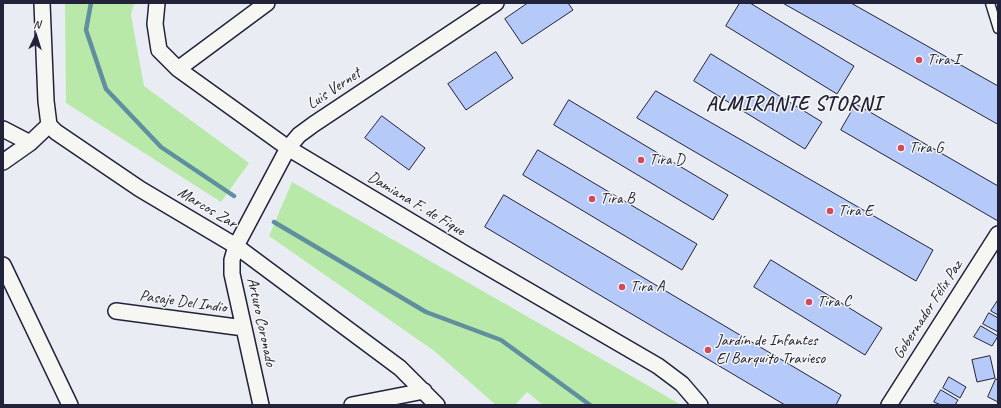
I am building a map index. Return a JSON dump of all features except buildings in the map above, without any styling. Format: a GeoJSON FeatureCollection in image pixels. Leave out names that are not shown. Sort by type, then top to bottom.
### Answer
{"type":"FeatureCollection","features":[{"type":"Feature","properties":{"kind":"street"},"geometry":{"type":"LineString","coordinates":[[3,162],[30,143],[49,125],[46,101],[42,3]]}},
{"type":"Feature","properties":{"kind":"street","name":"Damiana F. de Fique"},"geometry":{"type":"LineString","coordinates":[[157,3],[155,24],[159,50],[178,69],[288,148],[467,255],[658,366],[682,384],[700,405]]}},
{"type":"Feature","properties":{"kind":"street"},"geometry":{"type":"LineString","coordinates":[[178,69],[267,3]]}},
{"type":"Feature","properties":{"kind":"street","name":"Luis Vernet"},"geometry":{"type":"LineString","coordinates":[[236,246],[288,148],[299,135],[496,3]]}},
{"type":"Feature","properties":{"kind":"street","name":"Marcos Zar"},"geometry":{"type":"LineString","coordinates":[[49,125],[68,142],[140,189],[236,246],[400,368],[437,405]]}},
{"type":"Feature","properties":{"kind":"street"},"geometry":{"type":"LineString","coordinates":[[3,129],[30,143]]}},
{"type":"Feature","properties":{"kind":"street","name":"Gobernador Félix Paz"},"geometry":{"type":"LineString","coordinates":[[888,405],[998,234]]}},
{"type":"Feature","properties":{"kind":"street","name":"Arturo Coronado"},"geometry":{"type":"LineString","coordinates":[[236,246],[232,260],[232,274],[261,405]]}},
{"type":"Feature","properties":{"kind":"street"},"geometry":{"type":"LineString","coordinates":[[3,265],[70,405]]}},
{"type":"Feature","properties":{"kind":"street","name":"Pasaje Del Indio"},"geometry":{"type":"LineString","coordinates":[[116,310],[244,328]]}},
{"type":"Feature","properties":{"kind":"street"},"geometry":{"type":"LineString","coordinates":[[352,405],[424,391]]}},
{"type":"Feature","properties":{"kind":"lane"},"geometry":{"type":"LineString","coordinates":[[990,3],[998,29]]}},
{"type":"Feature","properties":{"kind":"green space"},"geometry":{"type":"Polygon","coordinates":[[[65,3],[134,3],[131,15],[144,86],[249,163],[221,202],[66,103],[65,3]]]}},
{"type":"Feature","properties":{"kind":"green space"},"geometry":{"type":"Polygon","coordinates":[[[292,182],[681,405],[543,405],[527,392],[515,405],[496,405],[433,350],[269,236],[292,182]]]}},
{"type":"Feature","properties":{"kind":"waterway"},"geometry":{"type":"LineString","coordinates":[[91,3],[86,30],[106,89],[161,147],[234,196]]}},
{"type":"Feature","properties":{"kind":"waterway"},"geometry":{"type":"LineString","coordinates":[[274,222],[426,312],[501,340],[590,405]]}},
{"type":"Feature","properties":{"kind":"place","name":"Tira I"},"geometry":{"type":"Point","coordinates":[919,60]}},
{"type":"Feature","properties":{"kind":"place","name":"Tira G"},"geometry":{"type":"Point","coordinates":[901,148]}},
{"type":"Feature","properties":{"kind":"place","name":"Tira D"},"geometry":{"type":"Point","coordinates":[641,160]}},
{"type":"Feature","properties":{"kind":"place","name":"Tira B"},"geometry":{"type":"Point","coordinates":[592,199]}},
{"type":"Feature","properties":{"kind":"place","name":"Tira E"},"geometry":{"type":"Point","coordinates":[830,211]}},
{"type":"Feature","properties":{"kind":"place","name":"Tira A"},"geometry":{"type":"Point","coordinates":[622,287]}},
{"type":"Feature","properties":{"kind":"place","name":"Tira C"},"geometry":{"type":"Point","coordinates":[809,302]}},
{"type":"Feature","properties":{"kind":"place","name":"Jardín de Infantes El Barquito Travieso"},"geometry":{"type":"Point","coordinates":[708,350]}},
{"type":"Feature","properties":{"kind":"district","name":"ALMIRANTE STORNI"},"geometry":{"type":"Point","coordinates":[794,105]}}]}
